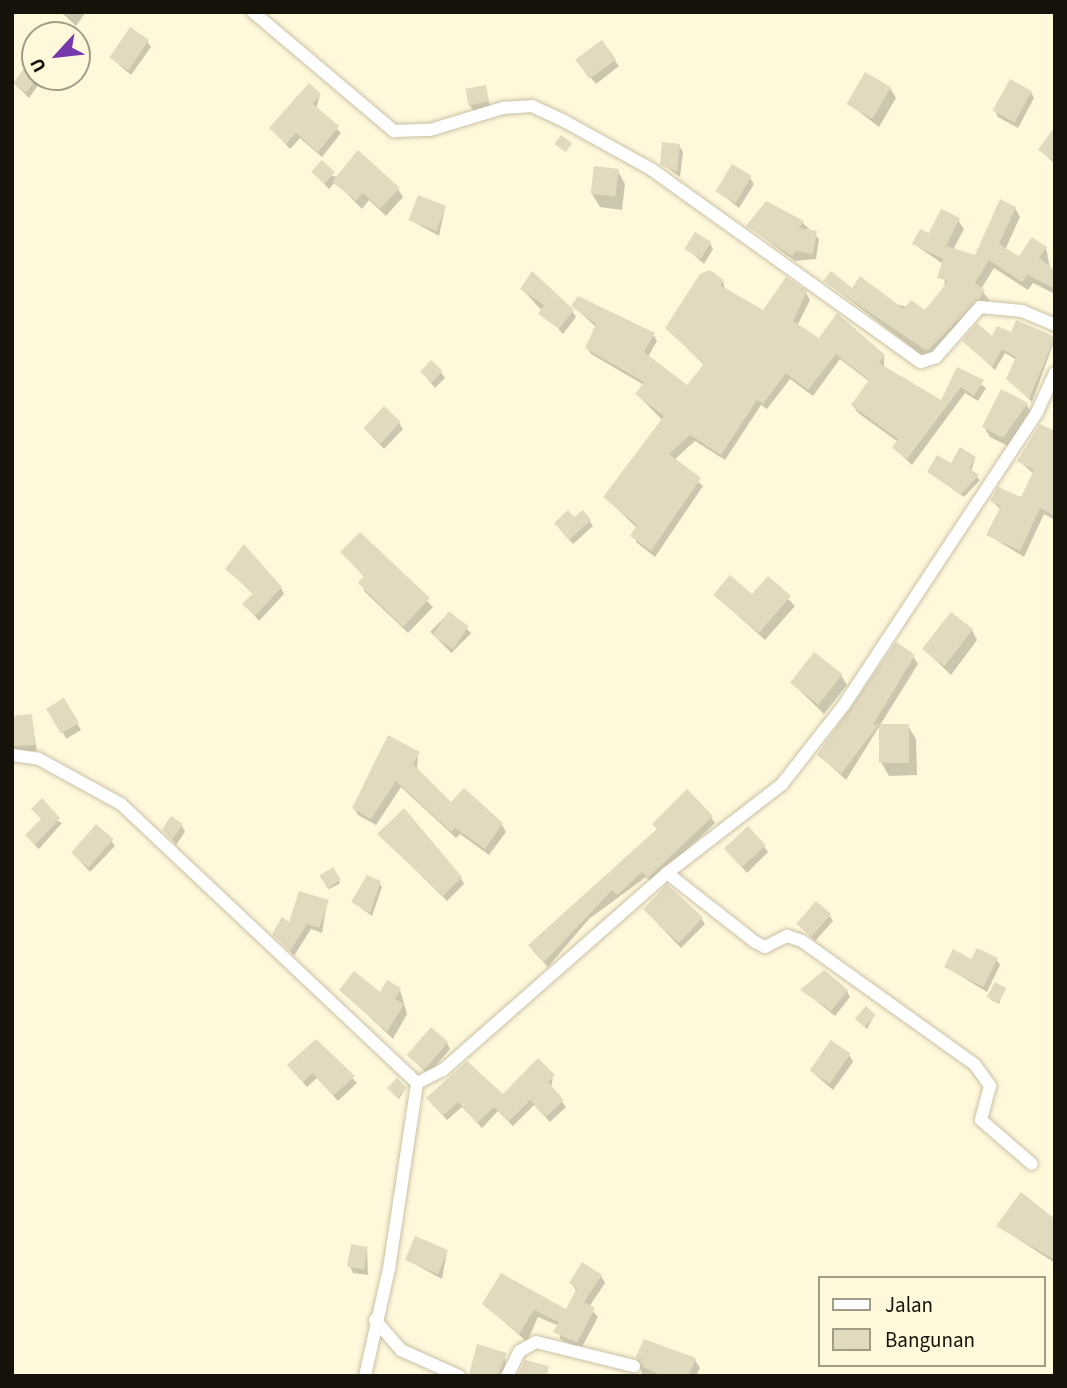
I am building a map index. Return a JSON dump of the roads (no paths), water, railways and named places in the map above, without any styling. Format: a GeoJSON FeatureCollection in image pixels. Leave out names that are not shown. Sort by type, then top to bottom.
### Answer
{"type":"FeatureCollection","features":[{"type":"Feature","properties":{"kind":"street"},"geometry":{"type":"LineString","coordinates":[[253,12],[394,131],[430,130],[503,108],[532,106],[564,121],[673,185],[920,362],[936,357],[980,307],[1022,311],[1055,325]]}},
{"type":"Feature","properties":{"kind":"street"},"geometry":{"type":"LineString","coordinates":[[417,1083],[443,1070],[667,873],[782,784],[836,715],[1037,412],[1055,373]]}},
{"type":"Feature","properties":{"kind":"street"},"geometry":{"type":"LineString","coordinates":[[12,755],[39,759],[121,804],[417,1083]]}},
{"type":"Feature","properties":{"kind":"street"},"geometry":{"type":"LineString","coordinates":[[667,873],[755,943],[765,947],[787,936],[802,941],[975,1065],[990,1086],[981,1120],[1032,1164]]}},
{"type":"Feature","properties":{"kind":"street"},"geometry":{"type":"LineString","coordinates":[[365,1376],[375,1320],[389,1269],[417,1083]]}},
{"type":"Feature","properties":{"kind":"street"},"geometry":{"type":"LineString","coordinates":[[375,1320],[401,1350],[459,1376]]}},
{"type":"Feature","properties":{"kind":"street"},"geometry":{"type":"LineString","coordinates":[[507,1376],[520,1351],[536,1342],[634,1366]]}}]}
